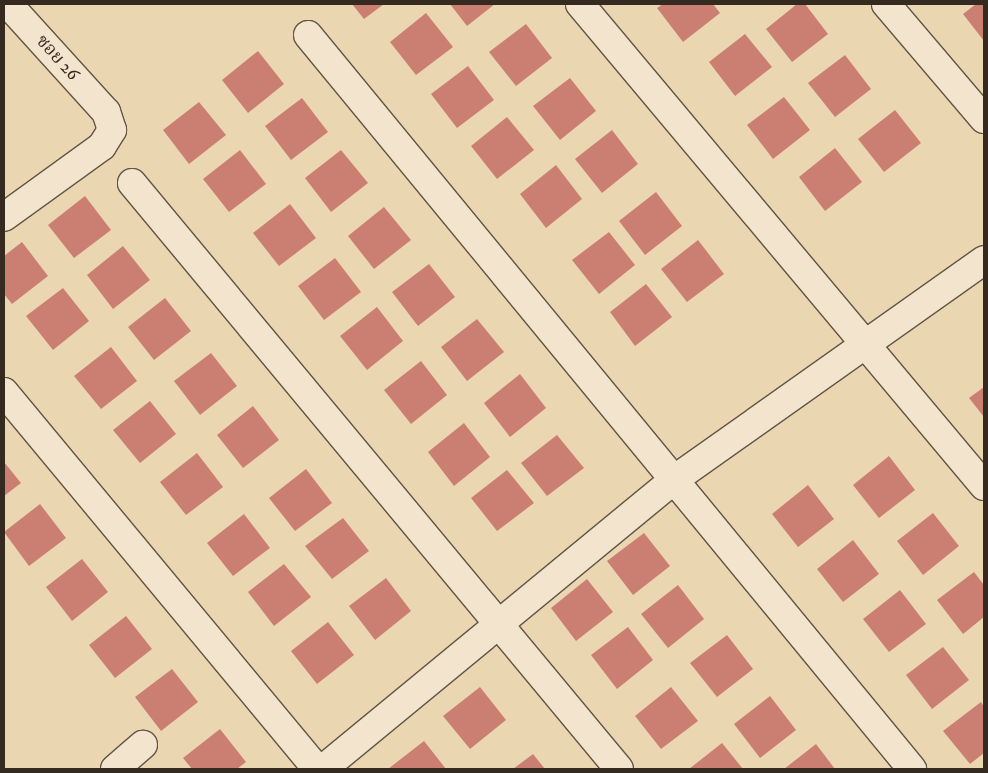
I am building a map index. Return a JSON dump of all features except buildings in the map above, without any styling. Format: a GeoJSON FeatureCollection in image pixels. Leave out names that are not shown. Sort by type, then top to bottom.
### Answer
{"type":"FeatureCollection","features":[{"type":"Feature","properties":{"kind":"street","name":"ซอย 26"},"geometry":{"type":"LineString","coordinates":[[4,218],[102,146],[112,130],[106,112],[8,4]]}},
{"type":"Feature","properties":{"kind":"street"},"geometry":{"type":"LineString","coordinates":[[580,4],[984,486]]}},
{"type":"Feature","properties":{"kind":"street"},"geometry":{"type":"LineString","coordinates":[[886,4],[984,119]]}},
{"type":"Feature","properties":{"kind":"street"},"geometry":{"type":"LineString","coordinates":[[308,35],[912,769]]}},
{"type":"Feature","properties":{"kind":"street"},"geometry":{"type":"LineString","coordinates":[[132,183],[619,769]]}},
{"type":"Feature","properties":{"kind":"street"},"geometry":{"type":"LineString","coordinates":[[323,769],[675,479],[984,260]]}},
{"type":"Feature","properties":{"kind":"street"},"geometry":{"type":"LineString","coordinates":[[4,392],[317,769]]}},
{"type":"Feature","properties":{"kind":"street"},"geometry":{"type":"LineString","coordinates":[[115,769],[143,745]]}}]}
